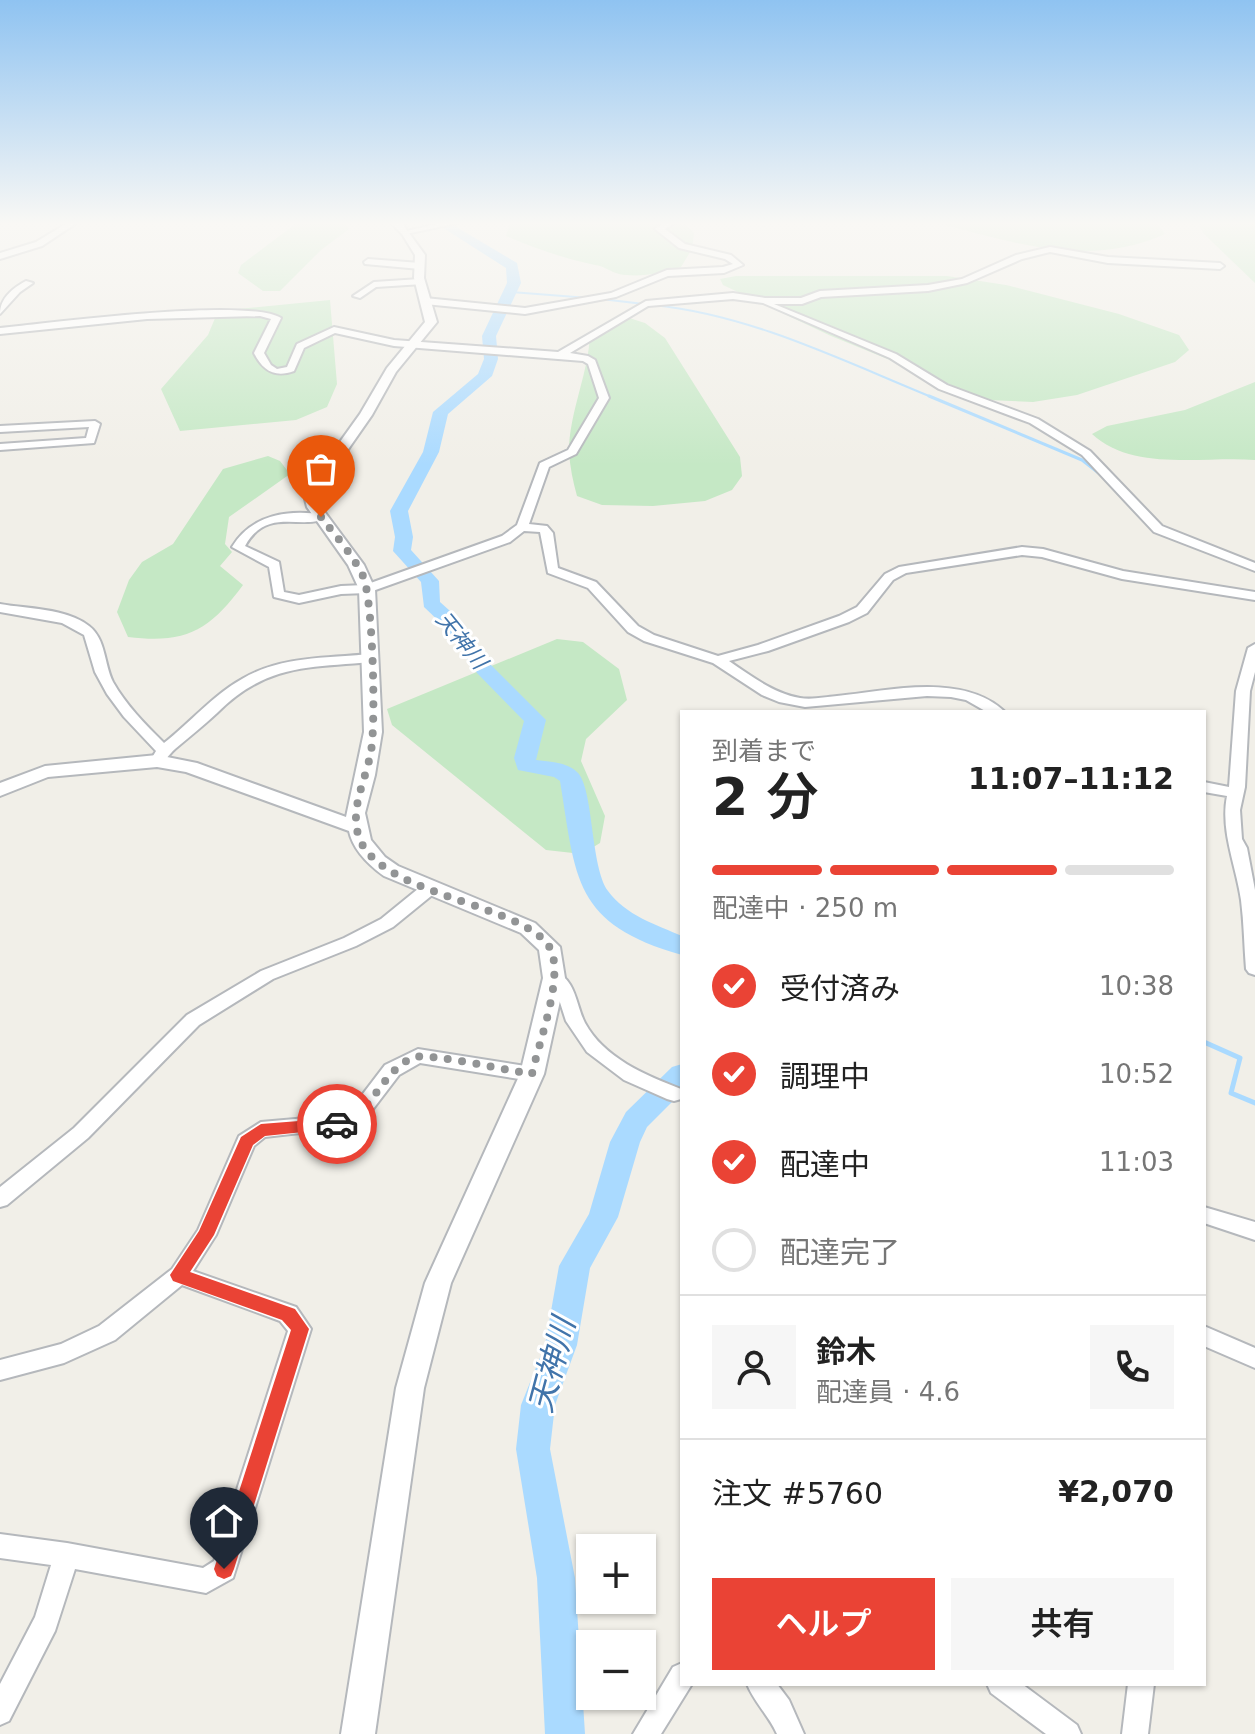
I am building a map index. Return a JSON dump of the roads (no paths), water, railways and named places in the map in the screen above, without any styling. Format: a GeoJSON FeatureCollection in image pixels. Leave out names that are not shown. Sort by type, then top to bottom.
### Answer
{"type":"FeatureCollection","features":[{"type":"Feature","properties":{"kind":"street"},"geometry":{"type":"LineString","coordinates":[[358,1734],[410,1388],[434,1298],[532,1074],[554,978],[549,947],[528,928],[430,888],[378,862],[367,851],[356,827],[355,813],[366,775],[373,732],[367,589],[356,565],[321,517],[312,499],[319,481],[366,415],[391,371],[431,322],[427,303]]}},
{"type":"Feature","properties":{"kind":"street"},"geometry":{"type":"LineString","coordinates":[[479,303],[508,311],[532,311],[573,303]]}},
{"type":"Feature","properties":{"kind":"street"},"geometry":{"type":"LineString","coordinates":[[630,303],[638,307]]}},
{"type":"Feature","properties":{"kind":"street"},"geometry":{"type":"LineString","coordinates":[[560,355],[638,307],[673,303]]}},
{"type":"Feature","properties":{"kind":"street"},"geometry":{"type":"LineString","coordinates":[[764,303],[893,356],[943,387],[1044,426],[1086,453],[1158,529],[1255,567]]}},
{"type":"Feature","properties":{"kind":"street"},"geometry":{"type":"LineString","coordinates":[[0,331],[147,316],[261,313],[276,321],[259,353],[269,370],[279,373],[291,369],[300,346],[332,330],[394,343],[560,355],[585,358],[592,362],[604,398],[572,452],[544,465],[522,527],[506,539],[367,589],[341,590],[299,599],[278,594],[275,565],[238,547],[243,535],[274,517],[321,517]]}},
{"type":"Feature","properties":{"kind":"street"},"geometry":{"type":"LineString","coordinates":[[0,429],[95,424],[90,441],[0,447]]}},
{"type":"Feature","properties":{"kind":"street"},"geometry":{"type":"LineString","coordinates":[[522,527],[543,529],[547,533],[552,570],[592,585],[633,629],[649,638],[718,660],[767,692],[805,703],[927,692],[951,693],[970,697],[994,710]]}},
{"type":"Feature","properties":{"kind":"street"},"geometry":{"type":"LineString","coordinates":[[718,660],[763,648],[853,615],[875,597],[889,577],[903,570],[1011,552],[1043,553],[1122,575],[1255,596]]}},
{"type":"Feature","properties":{"kind":"street"},"geometry":{"type":"LineString","coordinates":[[0,608],[64,620],[81,625],[93,635],[101,671],[118,703],[160,755],[356,827]]}},
{"type":"Feature","properties":{"kind":"street"},"geometry":{"type":"LineString","coordinates":[[1255,648],[1243,691],[1236,793],[1232,810],[1234,839],[1239,848],[1249,901],[1255,969]]}},
{"type":"Feature","properties":{"kind":"street"},"geometry":{"type":"LineString","coordinates":[[0,790],[45,772],[160,755],[232,691],[254,677],[283,668],[371,658]]}},
{"type":"Feature","properties":{"kind":"street"},"geometry":{"type":"LineString","coordinates":[[1206,787],[1236,793]]}},
{"type":"Feature","properties":{"kind":"street"},"geometry":{"type":"LineString","coordinates":[[0,1199],[81,1133],[193,1020],[259,979],[350,942],[387,923],[430,888]]}},
{"type":"Feature","properties":{"kind":"street"},"geometry":{"type":"LineString","coordinates":[[554,978],[566,988],[572,1014],[585,1038],[618,1069],[674,1094]]}},
{"type":"Feature","properties":{"kind":"street"},"geometry":{"type":"LineString","coordinates":[[0,1370],[64,1353],[107,1333],[179,1275],[206,1235],[246,1141],[261,1130],[346,1122],[363,1108],[392,1070],[418,1056],[532,1074]]}},
{"type":"Feature","properties":{"kind":"street"},"geometry":{"type":"LineString","coordinates":[[1206,1216],[1255,1231]]}},
{"type":"Feature","properties":{"kind":"street"},"geometry":{"type":"LineString","coordinates":[[0,1546],[206,1581],[224,1569],[300,1329],[288,1314],[179,1275]]}},
{"type":"Feature","properties":{"kind":"street"},"geometry":{"type":"LineString","coordinates":[[1206,1337],[1255,1358]]}},
{"type":"Feature","properties":{"kind":"street"},"geometry":{"type":"LineString","coordinates":[[0,1712],[46,1622],[67,1555]]}},
{"type":"Feature","properties":{"kind":"street"},"geometry":{"type":"LineString","coordinates":[[646,1734],[680,1679]]}},
{"type":"Feature","properties":{"kind":"street"},"geometry":{"type":"LineString","coordinates":[[762,1686],[780,1709],[791,1734]]}},
{"type":"Feature","properties":{"kind":"street"},"geometry":{"type":"LineString","coordinates":[[1003,1686],[1068,1734]]}},
{"type":"Feature","properties":{"kind":"street"},"geometry":{"type":"LineString","coordinates":[[1135,1734],[1141,1686]]}},
{"type":"Feature","properties":{"kind":"waterway","name":"天神川"},"geometry":{"type":"LineString","coordinates":[[505,303],[489,336],[491,359],[485,376],[441,412],[431,452],[399,511],[404,537],[402,551],[430,581],[431,603],[452,623],[484,669],[535,720],[526,765],[561,771],[571,778],[586,866],[597,895],[624,920],[680,945]]}},
{"type":"Feature","properties":{"kind":"waterway"},"geometry":{"type":"LineString","coordinates":[[635,303],[644,304]]}},
{"type":"Feature","properties":{"kind":"waterway"},"geometry":{"type":"LineString","coordinates":[[653,305],[690,310],[761,329],[934,398]]}},
{"type":"Feature","properties":{"kind":"waterway"},"geometry":{"type":"LineString","coordinates":[[929,396],[1082,460],[1105,478]]}},
{"type":"Feature","properties":{"kind":"waterway","name":"天神川"},"geometry":{"type":"LineString","coordinates":[[674,942],[680,943]]}},
{"type":"Feature","properties":{"kind":"waterway"},"geometry":{"type":"LineString","coordinates":[[1206,1043],[1240,1058],[1231,1093],[1255,1103]]}},
{"type":"Feature","properties":{"kind":"waterway","name":"天神川"},"geometry":{"type":"LineString","coordinates":[[565,1734],[556,1578],[533,1449],[538,1405],[561,1345],[575,1266],[603,1217],[625,1142],[636,1120],[680,1077]]}}]}
